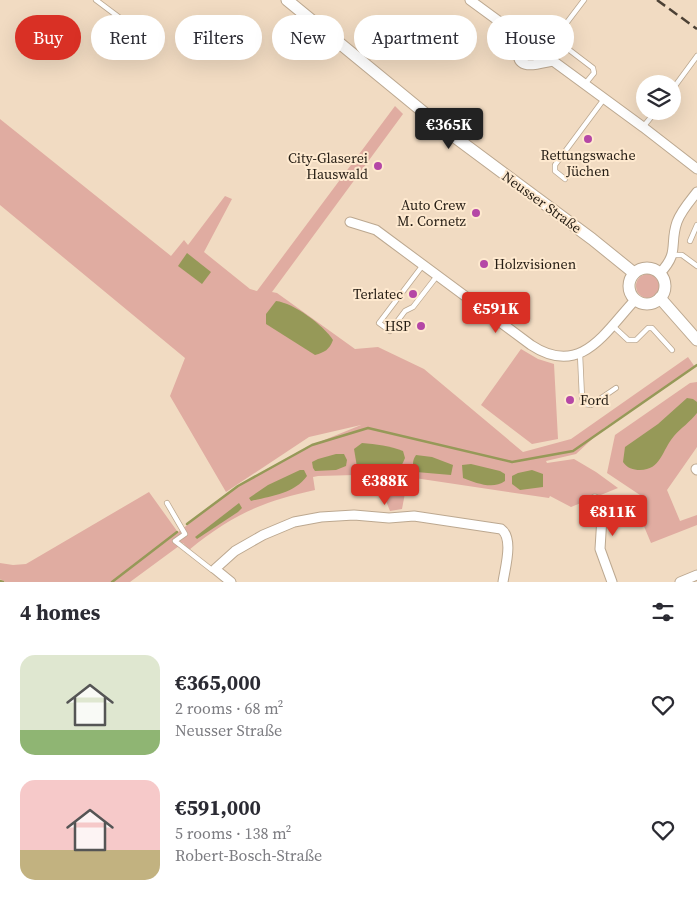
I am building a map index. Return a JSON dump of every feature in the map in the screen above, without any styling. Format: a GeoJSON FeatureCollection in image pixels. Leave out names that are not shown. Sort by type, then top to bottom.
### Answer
{"type":"FeatureCollection","features":[{"type":"Feature","properties":{"kind":"main road","name":"Neusser Straße"},"geometry":{"type":"LineString","coordinates":[[287,0],[444,129],[592,239],[634,273]]}},
{"type":"Feature","properties":{"kind":"main road"},"geometry":{"type":"LineString","coordinates":[[647,267],[655,269],[660,273],[665,281],[665,286],[660,298],[646,304],[636,300],[629,286],[634,273],[639,269],[647,267]]}},
{"type":"Feature","properties":{"kind":"main road"},"geometry":{"type":"LineString","coordinates":[[660,298],[697,340]]}},
{"type":"Feature","properties":{"kind":"street"},"geometry":{"type":"LineString","coordinates":[[473,1],[492,15]]}},
{"type":"Feature","properties":{"kind":"street"},"geometry":{"type":"LineString","coordinates":[[519,60],[522,64],[531,65],[553,61],[697,169]]}},
{"type":"Feature","properties":{"kind":"street"},"geometry":{"type":"LineString","coordinates":[[660,273],[673,255],[678,219],[697,192]]}},
{"type":"Feature","properties":{"kind":"street"},"geometry":{"type":"LineString","coordinates":[[350,222],[376,230],[543,352],[562,357],[580,354],[592,346],[613,326],[636,300]]}},
{"type":"Feature","properties":{"kind":"street"},"geometry":{"type":"LineString","coordinates":[[595,500],[602,517],[600,549],[612,582]]}},
{"type":"Feature","properties":{"kind":"street"},"geometry":{"type":"LineString","coordinates":[[231,582],[215,570],[231,554],[246,544],[276,529],[300,520],[335,515],[385,518],[414,516],[502,530],[507,535],[508,542],[503,582]]}},
{"type":"Feature","properties":{"kind":"street"},"geometry":{"type":"LineString","coordinates":[[680,582],[697,575]]}},
{"type":"Feature","properties":{"kind":"lane"},"geometry":{"type":"LineString","coordinates":[[96,0],[116,15]]}},
{"type":"Feature","properties":{"kind":"lane"},"geometry":{"type":"LineString","coordinates":[[573,15],[584,0]]}},
{"type":"Feature","properties":{"kind":"lane"},"geometry":{"type":"LineString","coordinates":[[574,53],[593,68],[594,73],[585,84]]}},
{"type":"Feature","properties":{"kind":"lane"},"geometry":{"type":"LineString","coordinates":[[681,78],[697,56]]}},
{"type":"Feature","properties":{"kind":"lane"},"geometry":{"type":"LineString","coordinates":[[565,179],[555,171],[555,165],[604,99]]}},
{"type":"Feature","properties":{"kind":"lane"},"geometry":{"type":"LineString","coordinates":[[643,128],[649,120]]}},
{"type":"Feature","properties":{"kind":"lane"},"geometry":{"type":"LineString","coordinates":[[690,241],[697,225]]}},
{"type":"Feature","properties":{"kind":"lane"},"geometry":{"type":"LineString","coordinates":[[673,255],[682,255],[697,266]]}},
{"type":"Feature","properties":{"kind":"lane"},"geometry":{"type":"LineString","coordinates":[[424,264],[379,323],[384,327],[390,331],[405,311],[413,307],[438,275]]}},
{"type":"Feature","properties":{"kind":"lane"},"geometry":{"type":"LineString","coordinates":[[613,326],[628,340],[636,340],[648,328],[652,328],[672,350]]}},
{"type":"Feature","properties":{"kind":"lane"},"geometry":{"type":"LineString","coordinates":[[580,354],[582,398],[584,404],[591,405],[616,388]]}},
{"type":"Feature","properties":{"kind":"lane"},"geometry":{"type":"LineString","coordinates":[[168,503],[185,534],[176,542],[212,570],[215,570]]}},
{"type":"Feature","properties":{"kind":"shaded area"},"geometry":{"type":"Polygon","coordinates":[[[395,106],[403,114],[272,292],[277,293],[355,349],[378,347],[424,369],[523,452],[571,439],[688,357],[695,367],[604,428],[576,454],[546,461],[547,463],[574,459],[618,488],[571,507],[550,496],[549,498],[408,477],[402,509],[390,511],[376,476],[318,476],[313,477],[315,490],[279,499],[248,511],[219,528],[189,550],[183,543],[130,582],[5,582],[0,579],[0,563],[26,564],[149,492],[177,531],[164,543],[238,486],[312,445],[361,425],[309,437],[226,492],[170,396],[185,358],[0,205],[0,119],[171,256],[184,240],[188,245],[225,196],[232,199],[204,252],[250,289],[257,291],[395,106]]]}},
{"type":"Feature","properties":{"kind":"shaded area"},"geometry":{"type":"Polygon","coordinates":[[[187,253],[211,272],[202,284],[178,266],[187,253]]]}},
{"type":"Feature","properties":{"kind":"shaded area"},"geometry":{"type":"Polygon","coordinates":[[[648,274],[653,275],[659,281],[659,291],[653,297],[648,298],[643,297],[637,291],[636,286],[637,281],[643,275],[648,274]]]}},
{"type":"Feature","properties":{"kind":"shaded area"},"geometry":{"type":"Polygon","coordinates":[[[276,301],[291,306],[308,316],[333,340],[330,346],[324,352],[315,355],[266,324],[266,314],[276,301]]]}},
{"type":"Feature","properties":{"kind":"shaded area"},"geometry":{"type":"Polygon","coordinates":[[[521,349],[538,359],[554,364],[558,439],[532,444],[481,405],[521,349]]]}},
{"type":"Feature","properties":{"kind":"shaded area"},"geometry":{"type":"Polygon","coordinates":[[[697,382],[697,447],[667,490],[680,521],[697,515],[697,525],[651,543],[635,505],[640,505],[643,497],[607,473],[615,435],[690,383],[697,382]]]}},
{"type":"Feature","properties":{"kind":"shaded area"},"geometry":{"type":"Polygon","coordinates":[[[687,398],[697,402],[697,413],[670,441],[657,463],[652,467],[640,470],[626,466],[623,462],[625,447],[658,424],[687,398]]]}},
{"type":"Feature","properties":{"kind":"shaded area"},"geometry":{"type":"Polygon","coordinates":[[[362,443],[403,451],[405,458],[401,467],[395,472],[369,472],[357,467],[354,449],[362,443]]]}},
{"type":"Feature","properties":{"kind":"shaded area"},"geometry":{"type":"Polygon","coordinates":[[[336,454],[344,454],[347,460],[346,466],[336,470],[315,471],[312,462],[336,454]]]}},
{"type":"Feature","properties":{"kind":"shaded area"},"geometry":{"type":"Polygon","coordinates":[[[416,455],[432,457],[453,465],[451,475],[416,472],[413,464],[416,455]]]}},
{"type":"Feature","properties":{"kind":"shaded area"},"geometry":{"type":"Polygon","coordinates":[[[471,464],[500,471],[505,474],[505,481],[500,484],[490,485],[479,484],[463,478],[462,465],[471,464]]]}},
{"type":"Feature","properties":{"kind":"shaded area"},"geometry":{"type":"Polygon","coordinates":[[[300,470],[304,470],[307,476],[289,491],[251,501],[249,498],[268,485],[300,470]]]}},
{"type":"Feature","properties":{"kind":"shaded area"},"geometry":{"type":"Polygon","coordinates":[[[532,470],[543,474],[543,487],[520,490],[512,484],[512,476],[532,470]]]}},
{"type":"Feature","properties":{"kind":"shaded area"},"geometry":{"type":"Polygon","coordinates":[[[239,503],[242,508],[238,512],[197,539],[195,537],[239,503]]]}},
{"type":"Feature","properties":{"kind":"waterway"},"geometry":{"type":"LineString","coordinates":[[187,524],[238,486],[312,445],[368,428],[512,462],[573,451],[697,365]]}},
{"type":"Feature","properties":{"kind":"waterway"},"geometry":{"type":"LineString","coordinates":[[112,582],[177,532]]}},
{"type":"Feature","properties":{"kind":"railway"},"geometry":{"type":"LineString","coordinates":[[657,0],[697,29]]}},
{"type":"Feature","properties":{"kind":"place","name":"Rettungswache Jüchen"},"geometry":{"type":"Point","coordinates":[588,139]}},
{"type":"Feature","properties":{"kind":"place","name":"City-Glaserei Hauswald"},"geometry":{"type":"Point","coordinates":[378,166]}},
{"type":"Feature","properties":{"kind":"place","name":"Auto Crew M. Cornetz"},"geometry":{"type":"Point","coordinates":[476,213]}},
{"type":"Feature","properties":{"kind":"place","name":"Holzvisionen"},"geometry":{"type":"Point","coordinates":[484,264]}},
{"type":"Feature","properties":{"kind":"place","name":"Terlatec"},"geometry":{"type":"Point","coordinates":[413,294]}},
{"type":"Feature","properties":{"kind":"place","name":"HSP"},"geometry":{"type":"Point","coordinates":[421,326]}},
{"type":"Feature","properties":{"kind":"place","name":"Ford"},"geometry":{"type":"Point","coordinates":[570,400]}}]}
